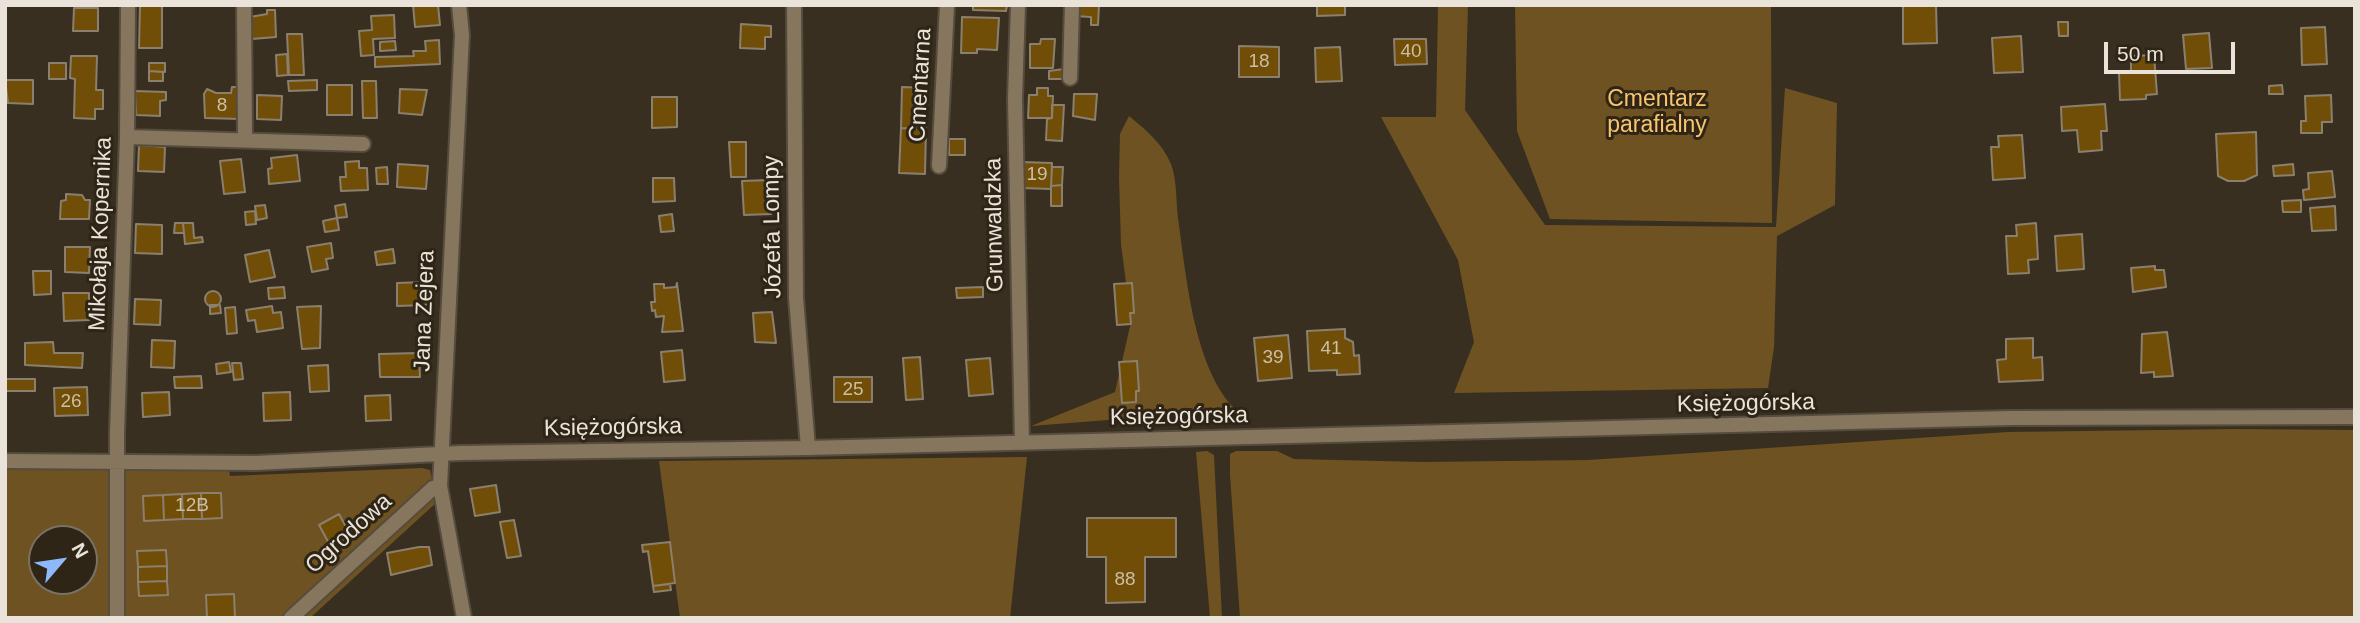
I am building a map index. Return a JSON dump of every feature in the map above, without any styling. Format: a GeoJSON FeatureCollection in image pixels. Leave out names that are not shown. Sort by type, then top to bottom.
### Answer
{"type":"FeatureCollection","features":[{"type":"Feature","properties":{"kind":"street","name":"Mikołaja Kopernika"},"geometry":{"type":"LineString","coordinates":[[117,464],[127,137],[128,5]]}},
{"type":"Feature","properties":{"kind":"street"},"geometry":{"type":"LineString","coordinates":[[244,5],[245,139]]}},
{"type":"Feature","properties":{"kind":"street","name":"Jana Zejera"},"geometry":{"type":"LineString","coordinates":[[459,5],[462,35],[440,486],[464,618]]}},
{"type":"Feature","properties":{"kind":"street","name":"Józefa Lompy"},"geometry":{"type":"LineString","coordinates":[[794,5],[796,298],[808,448]]}},
{"type":"Feature","properties":{"kind":"street","name":"Cmentarna"},"geometry":{"type":"LineString","coordinates":[[939,166],[947,5]]}},
{"type":"Feature","properties":{"kind":"street","name":"Grunwaldzka"},"geometry":{"type":"LineString","coordinates":[[1018,5],[1014,99],[1022,443]]}},
{"type":"Feature","properties":{"kind":"street"},"geometry":{"type":"LineString","coordinates":[[1070,78],[1072,5]]}},
{"type":"Feature","properties":{"kind":"street"},"geometry":{"type":"LineString","coordinates":[[127,137],[363,145]]}},
{"type":"Feature","properties":{"kind":"street","name":"Księżogórska"},"geometry":{"type":"LineString","coordinates":[[5,461],[117,464],[256,463],[442,454],[808,448],[2011,418],[2355,417]]}},
{"type":"Feature","properties":{"kind":"street"},"geometry":{"type":"LineString","coordinates":[[117,464],[117,618]]}},
{"type":"Feature","properties":{"kind":"street","name":"Ogrodowa"},"geometry":{"type":"LineString","coordinates":[[290,618],[433,488],[440,486]]}},
{"type":"Feature","properties":{"kind":"green space"},"geometry":{"type":"Polygon","coordinates":[[[1438,5],[1468,5],[1465,110],[1545,225],[1776,227],[1785,88],[1837,103],[1835,205],[1777,236],[1774,347],[1768,388],[1454,393],[1474,342],[1458,260],[1381,117],[1436,117],[1438,5]]]}},
{"type":"Feature","properties":{"kind":"green space","name":"Cmentarz parafialny"},"geometry":{"type":"Polygon","coordinates":[[[1515,5],[1771,5],[1772,223],[1550,219],[1517,131],[1515,5]]]}},
{"type":"Feature","properties":{"kind":"green space"},"geometry":{"type":"Polygon","coordinates":[[[1129,116],[1158,143],[1171,164],[1189,293],[1201,347],[1222,393],[1236,410],[1031,426],[1115,392],[1131,322],[1121,244],[1119,177],[1120,134],[1129,116]]]}},
{"type":"Feature","properties":{"kind":"green space"},"geometry":{"type":"Polygon","coordinates":[[[2355,430],[2355,618],[1240,618],[1230,475],[1230,454],[1236,451],[1277,451],[1294,459],[1423,462],[1588,460],[2008,432],[2355,430]]]}},
{"type":"Feature","properties":{"kind":"green space"},"geometry":{"type":"Polygon","coordinates":[[[1207,451],[1214,455],[1222,618],[1210,618],[1196,452],[1207,451]]]}},
{"type":"Feature","properties":{"kind":"green space"},"geometry":{"type":"Polygon","coordinates":[[[1027,457],[1010,618],[680,618],[659,461],[1027,457]]]}},
{"type":"Feature","properties":{"kind":"green space"},"geometry":{"type":"Polygon","coordinates":[[[422,468],[430,470],[437,502],[310,618],[5,618],[5,469],[229,470],[230,476],[422,468]]]}},
{"type":"Feature","properties":{"kind":"building"},"geometry":{"type":"Polygon","coordinates":[[[140,5],[162,5],[162,48],[139,48],[140,5]]]}},
{"type":"Feature","properties":{"kind":"building"},"geometry":{"type":"Polygon","coordinates":[[[413,5],[438,5],[440,25],[415,27],[413,5]]]}},
{"type":"Feature","properties":{"kind":"building"},"geometry":{"type":"Polygon","coordinates":[[[973,5],[1007,5],[1006,11],[973,10],[973,5]]]}},
{"type":"Feature","properties":{"kind":"building"},"geometry":{"type":"Polygon","coordinates":[[[1075,5],[1099,5],[1098,25],[1091,25],[1091,17],[1075,16],[1075,5]]]}},
{"type":"Feature","properties":{"kind":"building"},"geometry":{"type":"Polygon","coordinates":[[[1317,5],[1345,5],[1345,15],[1317,16],[1317,5]]]}},
{"type":"Feature","properties":{"kind":"building"},"geometry":{"type":"Polygon","coordinates":[[[1903,5],[1936,5],[1937,43],[1903,44],[1903,5]]]}},
{"type":"Feature","properties":{"kind":"building"},"geometry":{"type":"Polygon","coordinates":[[[74,8],[98,8],[98,31],[73,31],[74,8]]]}},
{"type":"Feature","properties":{"kind":"building"},"geometry":{"type":"Polygon","coordinates":[[[267,10],[275,10],[276,37],[252,39],[250,17],[267,14],[267,10]]]}},
{"type":"Feature","properties":{"kind":"building"},"geometry":{"type":"Polygon","coordinates":[[[394,15],[395,38],[373,39],[374,55],[361,56],[359,31],[372,30],[371,16],[394,15]]]}},
{"type":"Feature","properties":{"kind":"building"},"geometry":{"type":"Polygon","coordinates":[[[962,17],[999,18],[997,50],[977,49],[977,53],[961,53],[962,17]]]}},
{"type":"Feature","properties":{"kind":"building"},"geometry":{"type":"Polygon","coordinates":[[[2058,22],[2068,22],[2068,36],[2059,36],[2058,22]]]}},
{"type":"Feature","properties":{"kind":"building"},"geometry":{"type":"Polygon","coordinates":[[[741,24],[771,26],[771,37],[765,37],[765,49],[740,48],[741,24]]]}},
{"type":"Feature","properties":{"kind":"building"},"geometry":{"type":"Polygon","coordinates":[[[2325,27],[2327,64],[2302,65],[2301,28],[2325,27]]]}},
{"type":"Feature","properties":{"kind":"building"},"geometry":{"type":"Polygon","coordinates":[[[2209,33],[2212,68],[2186,69],[2183,35],[2209,33]]]}},
{"type":"Feature","properties":{"kind":"building"},"geometry":{"type":"Polygon","coordinates":[[[287,34],[302,34],[304,75],[289,75],[287,34]]]}},
{"type":"Feature","properties":{"kind":"building"},"geometry":{"type":"Polygon","coordinates":[[[2021,36],[2023,72],[1994,73],[1992,38],[2021,36]]]}},
{"type":"Feature","properties":{"kind":"building"},"geometry":{"type":"Polygon","coordinates":[[[1041,39],[1055,39],[1053,68],[1030,68],[1030,44],[1040,44],[1041,39]]]}},
{"type":"Feature","properties":{"kind":"building"},"geometry":{"type":"Polygon","coordinates":[[[1394,39],[1426,39],[1427,64],[1395,65],[1394,39]]]}},
{"type":"Feature","properties":{"kind":"building"},"geometry":{"type":"Polygon","coordinates":[[[439,40],[440,64],[375,67],[375,57],[414,56],[413,51],[426,51],[425,41],[439,40]]]}},
{"type":"Feature","properties":{"kind":"building"},"geometry":{"type":"Polygon","coordinates":[[[395,41],[396,50],[380,51],[380,42],[395,41]]]}},
{"type":"Feature","properties":{"kind":"building"},"geometry":{"type":"Polygon","coordinates":[[[1239,46],[1279,47],[1279,77],[1239,77],[1239,46]]]}},
{"type":"Feature","properties":{"kind":"building"},"geometry":{"type":"Polygon","coordinates":[[[1340,47],[1342,81],[1316,82],[1315,48],[1340,47]]]}},
{"type":"Feature","properties":{"kind":"building"},"geometry":{"type":"Polygon","coordinates":[[[287,54],[288,75],[277,76],[276,55],[287,54]]]}},
{"type":"Feature","properties":{"kind":"building"},"geometry":{"type":"Polygon","coordinates":[[[2154,55],[2157,94],[2146,95],[2146,99],[2120,100],[2119,73],[2131,73],[2131,56],[2154,55]]]}},
{"type":"Feature","properties":{"kind":"building"},"geometry":{"type":"Polygon","coordinates":[[[71,56],[97,56],[96,90],[103,90],[103,109],[95,109],[95,119],[74,118],[75,79],[70,78],[71,56]]]}},
{"type":"Feature","properties":{"kind":"building"},"geometry":{"type":"Polygon","coordinates":[[[49,63],[66,63],[66,79],[49,79],[49,63]]]}},
{"type":"Feature","properties":{"kind":"building"},"geometry":{"type":"Polygon","coordinates":[[[149,63],[165,63],[165,72],[149,71],[149,63]]]}},
{"type":"Feature","properties":{"kind":"building"},"geometry":{"type":"Polygon","coordinates":[[[1064,69],[1064,79],[1049,79],[1049,71],[1064,69]]]}},
{"type":"Feature","properties":{"kind":"building"},"geometry":{"type":"Polygon","coordinates":[[[149,71],[163,72],[163,81],[149,81],[149,71]]]}},
{"type":"Feature","properties":{"kind":"building"},"geometry":{"type":"Polygon","coordinates":[[[5,80],[33,80],[33,104],[8,103],[5,80]]]}},
{"type":"Feature","properties":{"kind":"building"},"geometry":{"type":"Polygon","coordinates":[[[317,80],[317,90],[289,91],[288,81],[317,80]]]}},
{"type":"Feature","properties":{"kind":"building"},"geometry":{"type":"Polygon","coordinates":[[[362,81],[376,81],[377,118],[363,118],[362,81]]]}},
{"type":"Feature","properties":{"kind":"building"},"geometry":{"type":"Polygon","coordinates":[[[327,85],[352,85],[352,115],[327,115],[327,85]]]}},
{"type":"Feature","properties":{"kind":"building"},"geometry":{"type":"Polygon","coordinates":[[[2282,85],[2283,94],[2269,94],[2269,86],[2282,85]]]}},
{"type":"Feature","properties":{"kind":"building"},"geometry":{"type":"Polygon","coordinates":[[[232,87],[240,87],[240,119],[205,118],[204,94],[207,89],[216,93],[231,93],[232,87]]]}},
{"type":"Feature","properties":{"kind":"building"},"geometry":{"type":"Polygon","coordinates":[[[902,87],[928,88],[926,129],[901,128],[902,87]]]}},
{"type":"Feature","properties":{"kind":"building"},"geometry":{"type":"Polygon","coordinates":[[[1037,88],[1048,88],[1048,96],[1053,96],[1052,118],[1028,118],[1029,95],[1037,95],[1037,88]]]}},
{"type":"Feature","properties":{"kind":"building"},"geometry":{"type":"Polygon","coordinates":[[[400,89],[427,90],[422,115],[399,113],[400,89]]]}},
{"type":"Feature","properties":{"kind":"building"},"geometry":{"type":"Polygon","coordinates":[[[135,91],[166,92],[166,100],[160,101],[160,116],[136,115],[135,91]]]}},
{"type":"Feature","properties":{"kind":"building"},"geometry":{"type":"Polygon","coordinates":[[[1074,94],[1097,94],[1095,120],[1073,116],[1074,94]]]}},
{"type":"Feature","properties":{"kind":"building"},"geometry":{"type":"Polygon","coordinates":[[[257,95],[282,96],[281,120],[257,119],[257,95]]]}},
{"type":"Feature","properties":{"kind":"building"},"geometry":{"type":"Polygon","coordinates":[[[2331,95],[2332,122],[2322,122],[2322,133],[2301,133],[2301,121],[2306,121],[2305,96],[2331,95]]]}},
{"type":"Feature","properties":{"kind":"building"},"geometry":{"type":"Polygon","coordinates":[[[652,97],[677,97],[677,127],[652,128],[652,97]]]}},
{"type":"Feature","properties":{"kind":"building"},"geometry":{"type":"Polygon","coordinates":[[[2105,104],[2107,131],[2101,131],[2102,150],[2079,152],[2077,130],[2062,131],[2061,107],[2105,104]]]}},
{"type":"Feature","properties":{"kind":"building"},"geometry":{"type":"Polygon","coordinates":[[[1052,105],[1064,105],[1062,141],[1046,140],[1047,119],[1052,118],[1052,105]]]}},
{"type":"Feature","properties":{"kind":"building"},"geometry":{"type":"Polygon","coordinates":[[[901,128],[926,129],[925,174],[899,173],[901,128]]]}},
{"type":"Feature","properties":{"kind":"building"},"geometry":{"type":"Polygon","coordinates":[[[2256,132],[2257,175],[2244,181],[2228,181],[2218,176],[2216,134],[2256,132]]]}},
{"type":"Feature","properties":{"kind":"building"},"geometry":{"type":"Polygon","coordinates":[[[2022,135],[2025,178],[1993,180],[1991,147],[1999,147],[1998,136],[2022,135]]]}},
{"type":"Feature","properties":{"kind":"building"},"geometry":{"type":"Polygon","coordinates":[[[949,139],[965,139],[965,155],[949,155],[949,139]]]}},
{"type":"Feature","properties":{"kind":"building"},"geometry":{"type":"Polygon","coordinates":[[[729,142],[746,142],[746,177],[731,177],[729,142]]]}},
{"type":"Feature","properties":{"kind":"building"},"geometry":{"type":"Polygon","coordinates":[[[139,145],[165,147],[164,172],[138,171],[139,145]]]}},
{"type":"Feature","properties":{"kind":"building"},"geometry":{"type":"Polygon","coordinates":[[[297,155],[300,181],[269,184],[268,169],[272,168],[271,158],[297,155]]]}},
{"type":"Feature","properties":{"kind":"building"},"geometry":{"type":"Polygon","coordinates":[[[241,159],[245,192],[224,194],[220,161],[241,159]]]}},
{"type":"Feature","properties":{"kind":"building"},"geometry":{"type":"Polygon","coordinates":[[[359,161],[359,168],[367,168],[368,190],[341,191],[340,177],[346,177],[345,162],[359,161]]]}},
{"type":"Feature","properties":{"kind":"building"},"geometry":{"type":"Polygon","coordinates":[[[1022,162],[1052,163],[1051,189],[1022,188],[1022,162]]]}},
{"type":"Feature","properties":{"kind":"building"},"geometry":{"type":"Polygon","coordinates":[[[398,164],[428,166],[426,189],[397,187],[398,164]]]}},
{"type":"Feature","properties":{"kind":"building"},"geometry":{"type":"Polygon","coordinates":[[[2293,164],[2294,175],[2274,176],[2273,166],[2293,164]]]}},
{"type":"Feature","properties":{"kind":"building"},"geometry":{"type":"Polygon","coordinates":[[[387,167],[388,184],[377,184],[376,168],[387,167]]]}},
{"type":"Feature","properties":{"kind":"building"},"geometry":{"type":"Polygon","coordinates":[[[1052,167],[1063,167],[1062,185],[1051,186],[1052,167]]]}},
{"type":"Feature","properties":{"kind":"building"},"geometry":{"type":"Polygon","coordinates":[[[2332,171],[2335,197],[2304,200],[2303,190],[2309,189],[2308,173],[2332,171]]]}},
{"type":"Feature","properties":{"kind":"building"},"geometry":{"type":"Polygon","coordinates":[[[653,178],[674,178],[675,201],[653,202],[653,178]]]}},
{"type":"Feature","properties":{"kind":"building"},"geometry":{"type":"Polygon","coordinates":[[[769,180],[771,214],[744,215],[742,181],[769,180]]]}},
{"type":"Feature","properties":{"kind":"building"},"geometry":{"type":"Polygon","coordinates":[[[1062,185],[1062,206],[1051,206],[1051,186],[1062,185]]]}},
{"type":"Feature","properties":{"kind":"building"},"geometry":{"type":"Polygon","coordinates":[[[66,194],[82,195],[85,200],[90,200],[89,219],[60,219],[61,201],[66,200],[66,194]]]}},
{"type":"Feature","properties":{"kind":"building"},"geometry":{"type":"Polygon","coordinates":[[[2301,200],[2301,212],[2283,212],[2282,201],[2301,200]]]}},
{"type":"Feature","properties":{"kind":"building"},"geometry":{"type":"Polygon","coordinates":[[[345,204],[347,217],[337,218],[335,206],[345,204]]]}},
{"type":"Feature","properties":{"kind":"building"},"geometry":{"type":"Polygon","coordinates":[[[265,205],[267,218],[257,220],[255,206],[265,205]]]}},
{"type":"Feature","properties":{"kind":"building"},"geometry":{"type":"Polygon","coordinates":[[[2335,206],[2336,230],[2312,231],[2310,208],[2335,206]]]}},
{"type":"Feature","properties":{"kind":"building"},"geometry":{"type":"Polygon","coordinates":[[[255,211],[256,224],[246,225],[245,212],[255,211]]]}},
{"type":"Feature","properties":{"kind":"building"},"geometry":{"type":"Polygon","coordinates":[[[672,214],[674,231],[661,232],[659,216],[672,214]]]}},
{"type":"Feature","properties":{"kind":"building"},"geometry":{"type":"Polygon","coordinates":[[[337,218],[339,230],[325,232],[323,221],[337,218]]]}},
{"type":"Feature","properties":{"kind":"building"},"geometry":{"type":"Polygon","coordinates":[[[175,223],[183,223],[184,233],[174,233],[175,223]]]}},
{"type":"Feature","properties":{"kind":"building"},"geometry":{"type":"Polygon","coordinates":[[[183,223],[193,223],[194,238],[202,237],[203,242],[185,244],[183,223]]]}},
{"type":"Feature","properties":{"kind":"building"},"geometry":{"type":"Polygon","coordinates":[[[2036,223],[2038,259],[2028,260],[2029,273],[2008,274],[2006,236],[2017,236],[2016,225],[2036,223]]]}},
{"type":"Feature","properties":{"kind":"building"},"geometry":{"type":"Polygon","coordinates":[[[136,224],[162,225],[162,254],[135,253],[136,224]]]}},
{"type":"Feature","properties":{"kind":"building"},"geometry":{"type":"Polygon","coordinates":[[[2082,234],[2084,269],[2057,271],[2055,236],[2082,234]]]}},
{"type":"Feature","properties":{"kind":"building"},"geometry":{"type":"Polygon","coordinates":[[[331,243],[333,258],[326,259],[328,269],[312,272],[307,247],[331,243]]]}},
{"type":"Feature","properties":{"kind":"building"},"geometry":{"type":"Polygon","coordinates":[[[65,247],[90,247],[89,273],[65,272],[65,247]]]}},
{"type":"Feature","properties":{"kind":"building"},"geometry":{"type":"Polygon","coordinates":[[[393,249],[395,263],[377,265],[375,252],[393,249]]]}},
{"type":"Feature","properties":{"kind":"building"},"geometry":{"type":"Polygon","coordinates":[[[269,250],[275,277],[250,282],[245,255],[269,250]]]}},
{"type":"Feature","properties":{"kind":"building"},"geometry":{"type":"Polygon","coordinates":[[[2155,266],[2155,270],[2164,270],[2166,287],[2133,292],[2131,268],[2155,266]]]}},
{"type":"Feature","properties":{"kind":"building"},"geometry":{"type":"Polygon","coordinates":[[[33,271],[51,271],[51,294],[34,295],[33,271]]]}},
{"type":"Feature","properties":{"kind":"building"},"geometry":{"type":"Polygon","coordinates":[[[425,282],[426,305],[397,306],[397,283],[425,282]]]}},
{"type":"Feature","properties":{"kind":"building"},"geometry":{"type":"Polygon","coordinates":[[[677,283],[683,331],[662,332],[664,316],[656,317],[655,310],[652,311],[651,302],[655,302],[654,284],[664,284],[664,288],[676,287],[677,283]]]}},
{"type":"Feature","properties":{"kind":"building"},"geometry":{"type":"Polygon","coordinates":[[[1132,283],[1134,313],[1130,313],[1131,324],[1117,325],[1114,284],[1132,283]]]}},
{"type":"Feature","properties":{"kind":"building"},"geometry":{"type":"Polygon","coordinates":[[[284,287],[285,298],[269,299],[268,288],[284,287]]]}},
{"type":"Feature","properties":{"kind":"building"},"geometry":{"type":"Polygon","coordinates":[[[983,287],[983,297],[957,298],[956,288],[983,287]]]}},
{"type":"Feature","properties":{"kind":"building"},"geometry":{"type":"Polygon","coordinates":[[[213,291],[221,299],[213,307],[205,299],[213,291]]]}},
{"type":"Feature","properties":{"kind":"building"},"geometry":{"type":"Polygon","coordinates":[[[63,293],[89,293],[89,320],[64,321],[63,293]]]}},
{"type":"Feature","properties":{"kind":"building"},"geometry":{"type":"Polygon","coordinates":[[[135,299],[161,300],[160,325],[134,324],[135,299]]]}},
{"type":"Feature","properties":{"kind":"building"},"geometry":{"type":"Polygon","coordinates":[[[210,305],[220,305],[221,313],[210,314],[210,305]]]}},
{"type":"Feature","properties":{"kind":"building"},"geometry":{"type":"Polygon","coordinates":[[[272,306],[273,313],[281,312],[283,328],[257,332],[255,320],[248,321],[246,310],[272,306]]]}},
{"type":"Feature","properties":{"kind":"building"},"geometry":{"type":"Polygon","coordinates":[[[321,306],[320,348],[302,349],[297,307],[321,306]]]}},
{"type":"Feature","properties":{"kind":"building"},"geometry":{"type":"Polygon","coordinates":[[[235,307],[237,333],[227,334],[225,308],[235,307]]]}},
{"type":"Feature","properties":{"kind":"building"},"geometry":{"type":"Polygon","coordinates":[[[772,312],[776,343],[755,342],[753,313],[772,312]]]}},
{"type":"Feature","properties":{"kind":"building"},"geometry":{"type":"Polygon","coordinates":[[[1345,329],[1345,338],[1353,342],[1354,356],[1359,355],[1360,374],[1337,375],[1337,370],[1309,371],[1307,331],[1345,329]]]}},
{"type":"Feature","properties":{"kind":"building"},"geometry":{"type":"Polygon","coordinates":[[[2167,332],[2173,376],[2154,377],[2154,372],[2141,373],[2142,334],[2167,332]]]}},
{"type":"Feature","properties":{"kind":"building"},"geometry":{"type":"Polygon","coordinates":[[[1288,335],[1292,378],[1258,381],[1254,338],[1288,335]]]}},
{"type":"Feature","properties":{"kind":"building"},"geometry":{"type":"Polygon","coordinates":[[[2033,338],[2033,358],[2042,357],[2043,380],[1999,382],[1997,360],[2006,359],[2006,339],[2033,338]]]}},
{"type":"Feature","properties":{"kind":"building"},"geometry":{"type":"Polygon","coordinates":[[[152,340],[175,341],[174,368],[151,367],[152,340]]]}},
{"type":"Feature","properties":{"kind":"building"},"geometry":{"type":"Polygon","coordinates":[[[53,342],[54,353],[83,353],[82,368],[25,365],[25,343],[53,342]]]}},
{"type":"Feature","properties":{"kind":"building"},"geometry":{"type":"Polygon","coordinates":[[[682,350],[685,380],[664,382],[661,352],[682,350]]]}},
{"type":"Feature","properties":{"kind":"building"},"geometry":{"type":"Polygon","coordinates":[[[419,353],[420,377],[380,377],[379,354],[419,353]]]}},
{"type":"Feature","properties":{"kind":"building"},"geometry":{"type":"Polygon","coordinates":[[[920,357],[923,399],[906,400],[903,358],[920,357]]]}},
{"type":"Feature","properties":{"kind":"building"},"geometry":{"type":"Polygon","coordinates":[[[990,358],[993,394],[969,396],[966,360],[990,358]]]}},
{"type":"Feature","properties":{"kind":"building"},"geometry":{"type":"Polygon","coordinates":[[[1137,361],[1139,391],[1136,391],[1136,402],[1122,403],[1119,362],[1137,361]]]}},
{"type":"Feature","properties":{"kind":"building"},"geometry":{"type":"Polygon","coordinates":[[[229,362],[231,372],[217,374],[216,364],[229,362]]]}},
{"type":"Feature","properties":{"kind":"building"},"geometry":{"type":"Polygon","coordinates":[[[232,363],[241,363],[243,379],[234,380],[232,363]]]}},
{"type":"Feature","properties":{"kind":"building"},"geometry":{"type":"Polygon","coordinates":[[[328,365],[329,391],[310,392],[308,366],[328,365]]]}},
{"type":"Feature","properties":{"kind":"building"},"geometry":{"type":"Polygon","coordinates":[[[201,376],[202,388],[175,388],[174,377],[201,376]]]}},
{"type":"Feature","properties":{"kind":"building"},"geometry":{"type":"Polygon","coordinates":[[[834,377],[872,377],[872,402],[834,402],[834,377]]]}},
{"type":"Feature","properties":{"kind":"building"},"geometry":{"type":"Polygon","coordinates":[[[5,379],[35,379],[35,391],[5,391],[5,379]]]}},
{"type":"Feature","properties":{"kind":"building"},"geometry":{"type":"Polygon","coordinates":[[[87,387],[88,415],[55,416],[54,388],[87,387]]]}},
{"type":"Feature","properties":{"kind":"building"},"geometry":{"type":"Polygon","coordinates":[[[169,392],[170,415],[143,417],[142,393],[169,392]]]}},
{"type":"Feature","properties":{"kind":"building"},"geometry":{"type":"Polygon","coordinates":[[[290,392],[291,420],[264,421],[263,393],[290,392]]]}},
{"type":"Feature","properties":{"kind":"building"},"geometry":{"type":"Polygon","coordinates":[[[390,395],[391,420],[366,421],[365,396],[390,395]]]}},
{"type":"Feature","properties":{"kind":"building"},"geometry":{"type":"Polygon","coordinates":[[[496,485],[500,512],[475,516],[470,489],[496,485]]]}},
{"type":"Feature","properties":{"kind":"building"},"geometry":{"type":"Polygon","coordinates":[[[201,493],[202,519],[183,519],[182,494],[201,493]]]}},
{"type":"Feature","properties":{"kind":"building"},"geometry":{"type":"Polygon","coordinates":[[[201,493],[221,493],[222,518],[202,519],[201,493]]]}},
{"type":"Feature","properties":{"kind":"building"},"geometry":{"type":"Polygon","coordinates":[[[182,494],[183,519],[164,520],[163,495],[182,494]]]}},
{"type":"Feature","properties":{"kind":"building"},"geometry":{"type":"Polygon","coordinates":[[[163,495],[164,520],[144,521],[143,496],[163,495]]]}},
{"type":"Feature","properties":{"kind":"building"},"geometry":{"type":"Polygon","coordinates":[[[339,514],[351,536],[331,547],[319,525],[339,514]]]}},
{"type":"Feature","properties":{"kind":"building"},"geometry":{"type":"Polygon","coordinates":[[[1087,518],[1176,518],[1176,557],[1145,557],[1145,602],[1106,603],[1106,557],[1087,557],[1087,518]]]}},
{"type":"Feature","properties":{"kind":"building"},"geometry":{"type":"Polygon","coordinates":[[[514,520],[521,556],[507,558],[500,522],[514,520]]]}},
{"type":"Feature","properties":{"kind":"building"},"geometry":{"type":"Polygon","coordinates":[[[670,542],[675,583],[653,586],[648,551],[643,552],[642,545],[670,542]]]}},
{"type":"Feature","properties":{"kind":"building"},"geometry":{"type":"Polygon","coordinates":[[[429,547],[432,565],[391,575],[387,553],[429,547]]]}},
{"type":"Feature","properties":{"kind":"building"},"geometry":{"type":"Polygon","coordinates":[[[166,550],[167,566],[138,567],[137,551],[166,550]]]}},
{"type":"Feature","properties":{"kind":"building"},"geometry":{"type":"Polygon","coordinates":[[[167,566],[167,581],[138,582],[138,567],[167,566]]]}},
{"type":"Feature","properties":{"kind":"building"},"geometry":{"type":"Polygon","coordinates":[[[167,581],[168,595],[139,596],[138,582],[167,581]]]}},
{"type":"Feature","properties":{"kind":"building"},"geometry":{"type":"Polygon","coordinates":[[[670,584],[671,590],[654,592],[653,586],[670,584]]]}},
{"type":"Feature","properties":{"kind":"building"},"geometry":{"type":"Polygon","coordinates":[[[234,594],[235,618],[207,618],[206,595],[234,594]]]}}]}
